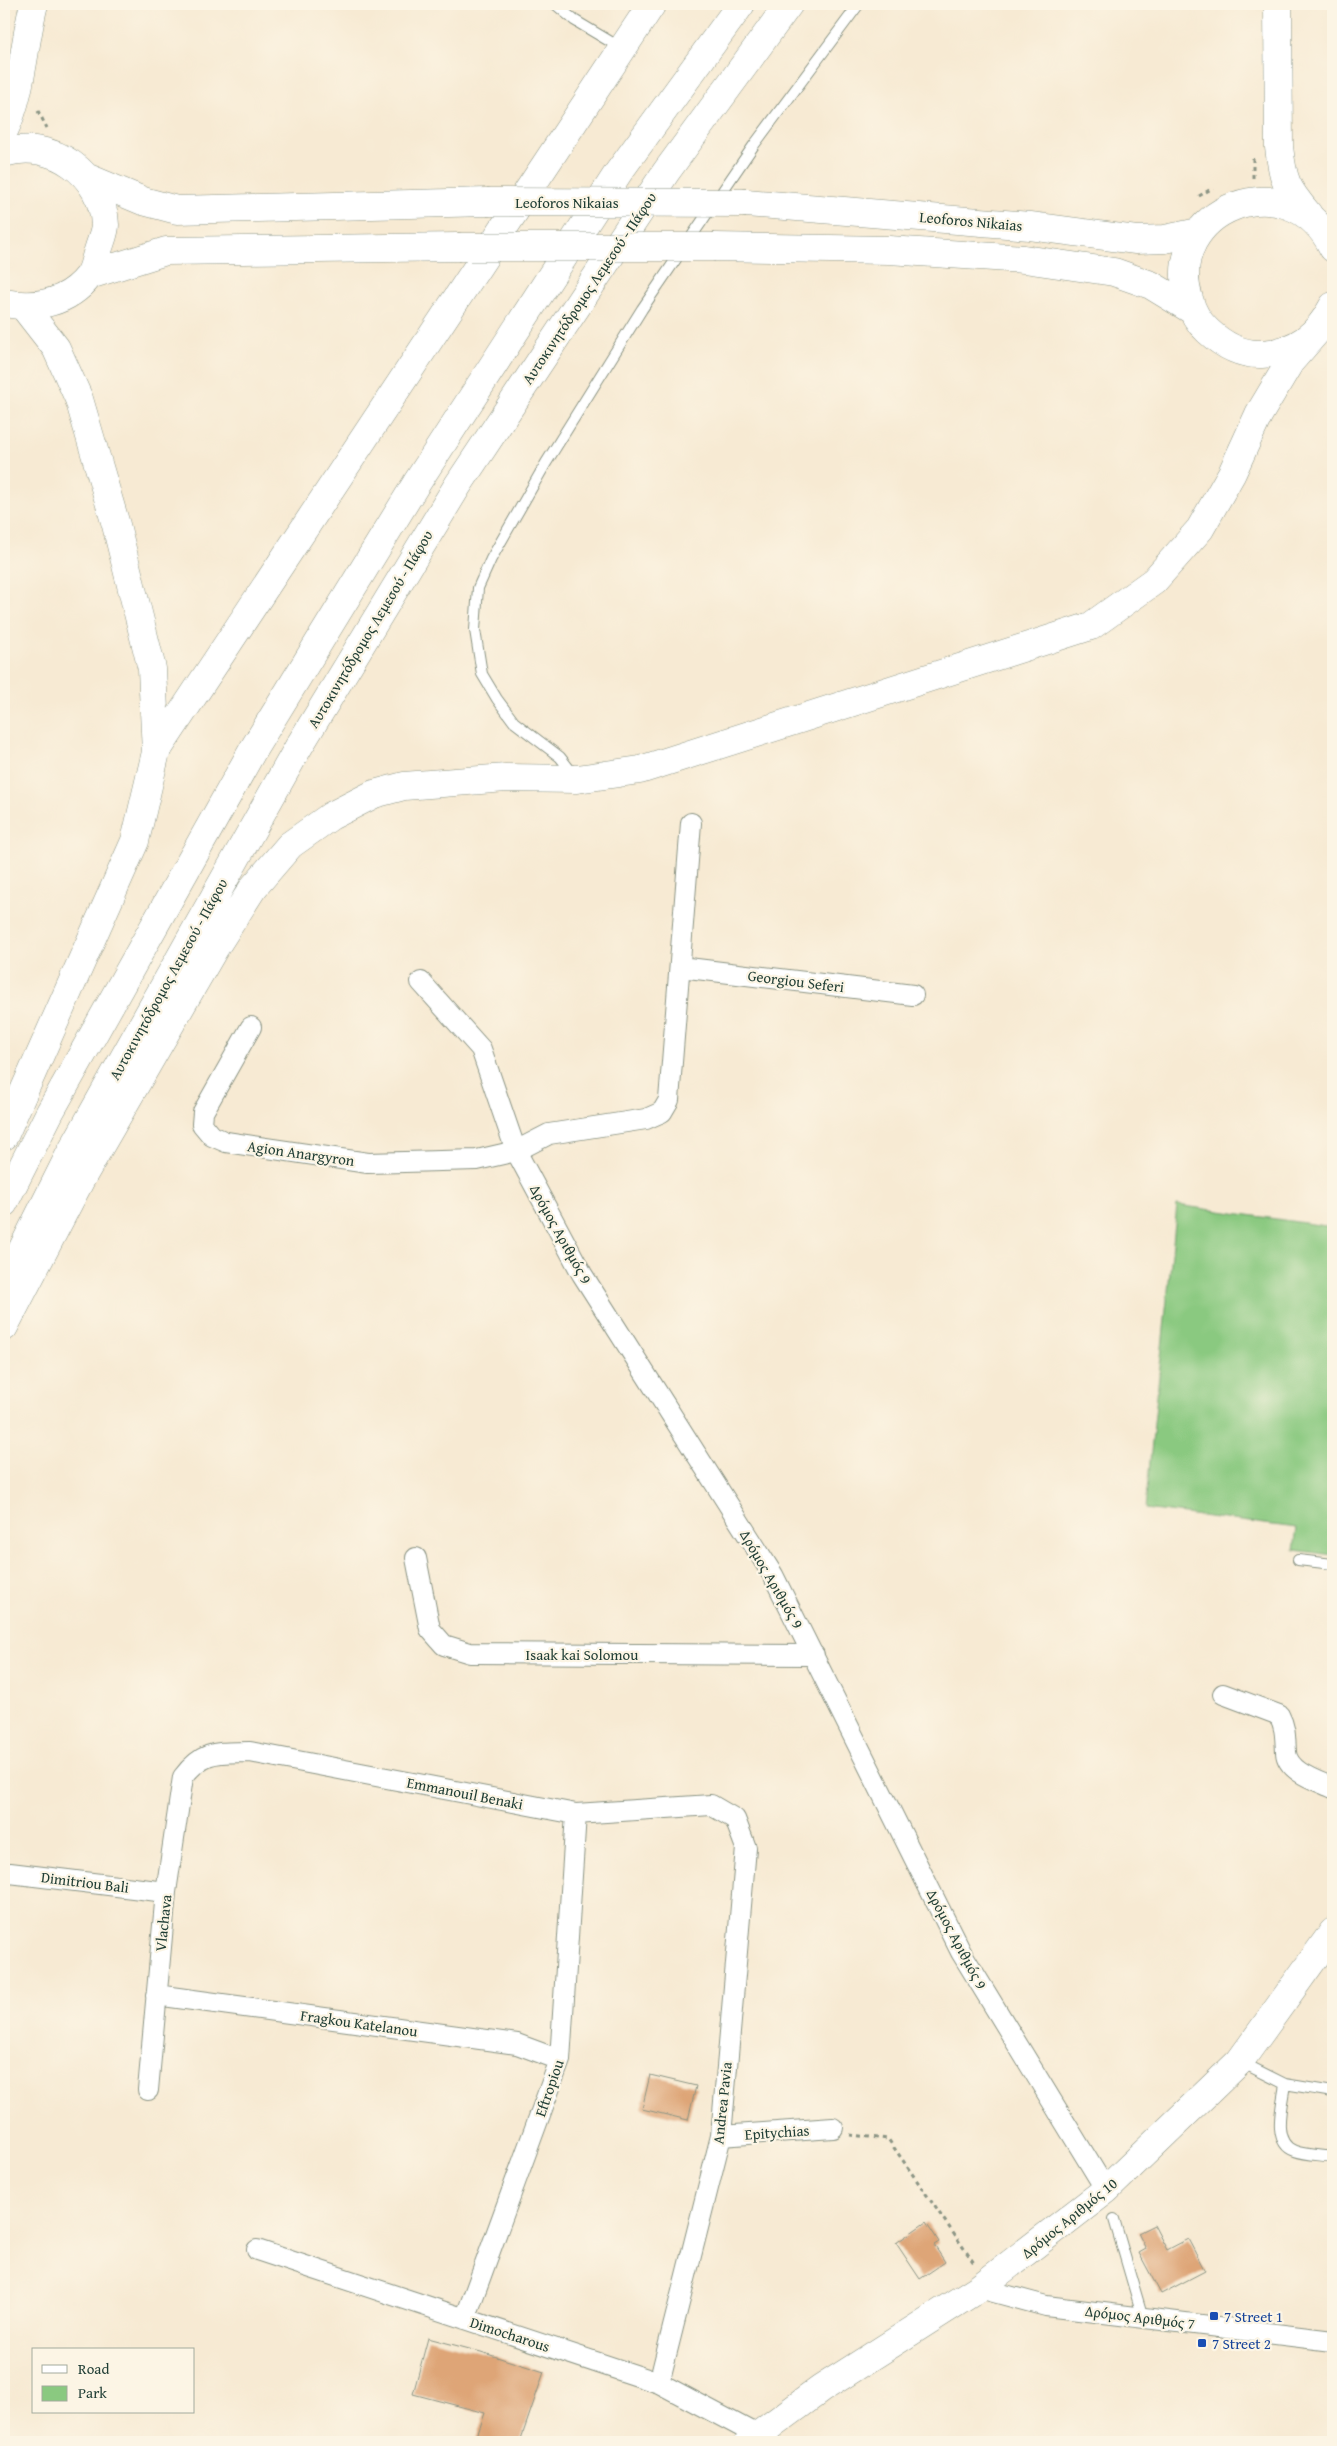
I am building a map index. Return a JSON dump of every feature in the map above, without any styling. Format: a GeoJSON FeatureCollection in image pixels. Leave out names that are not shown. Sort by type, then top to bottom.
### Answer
{"type":"FeatureCollection","features":[{"type":"Feature","properties":{"kind":"main road"},"geometry":{"type":"LineString","coordinates":[[4,131],[20,83],[34,4]]}},
{"type":"Feature","properties":{"kind":"main road"},"geometry":{"type":"LineString","coordinates":[[156,752],[621,48],[652,4]]}},
{"type":"Feature","properties":{"kind":"main road"},"geometry":{"type":"LineString","coordinates":[[4,1203],[50,1112],[254,748],[405,501],[618,173],[741,4]]}},
{"type":"Feature","properties":{"kind":"main road","name":"Αυτοκινητόδρομος Λεμεσού - Πάφου"},"geometry":{"type":"LineString","coordinates":[[4,1286],[70,1152],[298,748],[443,510],[666,172],[789,4]]}},
{"type":"Feature","properties":{"kind":"main road"},"geometry":{"type":"LineString","coordinates":[[1278,4],[1279,147],[1282,170],[1289,192],[1325,234]]}},
{"type":"Feature","properties":{"kind":"main road"},"geometry":{"type":"LineString","coordinates":[[4,153],[17,149],[44,150],[68,160],[88,178],[101,201],[105,227],[90,274],[72,292],[49,304],[14,305]]}},
{"type":"Feature","properties":{"kind":"main road","name":"Leoforos Nikaias"},"geometry":{"type":"LineString","coordinates":[[88,178],[142,201],[177,210],[487,202],[746,203],[1030,226],[1136,240],[1165,239],[1199,232]]}},
{"type":"Feature","properties":{"kind":"main road"},"geometry":{"type":"LineString","coordinates":[[1325,234],[1286,203],[1262,200],[1238,204],[1216,215],[1199,232],[1190,250],[1186,270],[1186,290],[1192,310],[1209,333],[1220,342],[1239,351],[1260,354],[1282,352],[1301,344],[1327,321]]}},
{"type":"Feature","properties":{"kind":"main road"},"geometry":{"type":"LineString","coordinates":[[90,274],[166,251],[458,247],[715,247],[889,250],[1024,259],[1114,272],[1151,285],[1192,310]]}},
{"type":"Feature","properties":{"kind":"main road"},"geometry":{"type":"LineString","coordinates":[[4,1136],[135,841],[156,752],[152,669],[116,525],[79,399],[56,348],[14,305]]}},
{"type":"Feature","properties":{"kind":"main road"},"geometry":{"type":"LineString","coordinates":[[4,1327],[81,1179],[214,949],[253,888],[290,845],[331,816],[374,794],[404,786],[506,778],[577,779],[640,770],[694,755],[1091,626],[1154,582],[1200,529],[1232,473],[1264,405],[1290,362],[1327,321]]}},
{"type":"Feature","properties":{"kind":"main road","name":"Δρόμος Αριθμός 10"},"geometry":{"type":"LineString","coordinates":[[753,2439],[822,2389],[983,2285],[1106,2190],[1240,2062],[1333,1932]]}},
{"type":"Feature","properties":{"kind":"street","name":"Agion Anargyron"},"geometry":{"type":"LineString","coordinates":[[251,1027],[203,1112],[202,1124],[212,1136],[226,1142],[368,1163],[477,1160],[516,1151],[549,1134],[646,1119],[662,1112],[669,1100],[691,823]]}},
{"type":"Feature","properties":{"kind":"street","name":"Georgiou Seferi"},"geometry":{"type":"LineString","coordinates":[[680,967],[913,995]]}},
{"type":"Feature","properties":{"kind":"street","name":"Δρόμος Αριθμός 9"},"geometry":{"type":"LineString","coordinates":[[421,982],[481,1049],[516,1151],[582,1274],[773,1576],[961,1952],[1106,2190]]}},
{"type":"Feature","properties":{"kind":"street","name":"Isaak kai Solomou"},"geometry":{"type":"LineString","coordinates":[[416,1558],[430,1629],[444,1645],[470,1653],[814,1655]]}},
{"type":"Feature","properties":{"kind":"street"},"geometry":{"type":"LineString","coordinates":[[1224,1694],[1279,1715],[1285,1726],[1286,1756],[1292,1767],[1333,1788]]}},
{"type":"Feature","properties":{"kind":"street","name":"Emmanouil Benaki"},"geometry":{"type":"LineString","coordinates":[[195,1762],[213,1753],[250,1752],[576,1814],[710,1805],[736,1819]]}},
{"type":"Feature","properties":{"kind":"street","name":"Vlachava"},"geometry":{"type":"LineString","coordinates":[[148,2090],[166,1892],[183,1777],[195,1762]]}},
{"type":"Feature","properties":{"kind":"street","name":"Eftropiou"},"geometry":{"type":"LineString","coordinates":[[465,2320],[560,2060],[576,1814]]}},
{"type":"Feature","properties":{"kind":"street","name":"Andrea Pavia"},"geometry":{"type":"LineString","coordinates":[[659,2384],[721,2136],[746,1848],[736,1819]]}},
{"type":"Feature","properties":{"kind":"street","name":"Dimitriou Bali"},"geometry":{"type":"LineString","coordinates":[[4,1875],[10,1873],[166,1892]]}},
{"type":"Feature","properties":{"kind":"street","name":"Fragkou Katelanou"},"geometry":{"type":"LineString","coordinates":[[156,1995],[517,2044],[560,2060]]}},
{"type":"Feature","properties":{"kind":"street","name":"Epitychias"},"geometry":{"type":"LineString","coordinates":[[721,2136],[833,2128]]}},
{"type":"Feature","properties":{"kind":"street","name":"Dimocharous"},"geometry":{"type":"LineString","coordinates":[[258,2250],[659,2384],[753,2439]]}},
{"type":"Feature","properties":{"kind":"street","name":"Δρόμος Αριθμός 7"},"geometry":{"type":"LineString","coordinates":[[983,2285],[1046,2306],[1333,2341]]}},
{"type":"Feature","properties":{"kind":"lane"},"geometry":{"type":"LineString","coordinates":[[555,4],[574,20],[621,48]]}},
{"type":"Feature","properties":{"kind":"lane"},"geometry":{"type":"LineString","coordinates":[[577,779],[560,757],[514,722],[497,700],[482,674],[475,630],[478,588],[491,559],[546,463],[642,309],[754,145],[859,4]]}},
{"type":"Feature","properties":{"kind":"lane"},"geometry":{"type":"LineString","coordinates":[[1298,1560],[1333,1564]]}},
{"type":"Feature","properties":{"kind":"lane"},"geometry":{"type":"LineString","coordinates":[[1240,2062],[1286,2084],[1333,2092]]}},
{"type":"Feature","properties":{"kind":"lane"},"geometry":{"type":"LineString","coordinates":[[1286,2084],[1280,2121],[1283,2142],[1287,2148],[1295,2152],[1333,2157]]}},
{"type":"Feature","properties":{"kind":"lane"},"geometry":{"type":"LineString","coordinates":[[1114,2219],[1143,2318]]}},
{"type":"Feature","properties":{"kind":"path"},"geometry":{"type":"LineString","coordinates":[[38,102],[38,112],[46,128],[54,134]]}},
{"type":"Feature","properties":{"kind":"path"},"geometry":{"type":"LineString","coordinates":[[1245,180],[1253,178],[1253,148]]}},
{"type":"Feature","properties":{"kind":"path"},"geometry":{"type":"LineString","coordinates":[[1195,200],[1208,190],[1216,188]]}},
{"type":"Feature","properties":{"kind":"path"},"geometry":{"type":"LineString","coordinates":[[833,2128],[855,2137],[888,2139],[983,2285]]}},
{"type":"Feature","properties":{"kind":"green space"},"geometry":{"type":"Polygon","coordinates":[[[1177,1205],[1333,1227],[1333,1555],[1294,1550],[1297,1528],[1145,1509],[1177,1205]]]}},
{"type":"Feature","properties":{"kind":"building"},"geometry":{"type":"Polygon","coordinates":[[[650,2075],[696,2086],[688,2120],[642,2109],[650,2075]]]}},
{"type":"Feature","properties":{"kind":"building"},"geometry":{"type":"Polygon","coordinates":[[[926,2222],[939,2242],[934,2245],[945,2262],[920,2279],[896,2243],[926,2222]]]}},
{"type":"Feature","properties":{"kind":"building"},"geometry":{"type":"Polygon","coordinates":[[[1154,2225],[1167,2250],[1188,2239],[1205,2271],[1161,2294],[1139,2253],[1146,2249],[1138,2233],[1154,2225]]]}},
{"type":"Feature","properties":{"kind":"building"},"geometry":{"type":"Polygon","coordinates":[[[428,2338],[544,2372],[520,2442],[475,2442],[485,2413],[413,2394],[428,2338]]]}},
{"type":"Feature","properties":{"kind":"place","name":"7 Street 1"},"geometry":{"type":"Point","coordinates":[1214,2316]}},
{"type":"Feature","properties":{"kind":"place","name":"7 Street 2"},"geometry":{"type":"Point","coordinates":[1202,2343]}}]}
